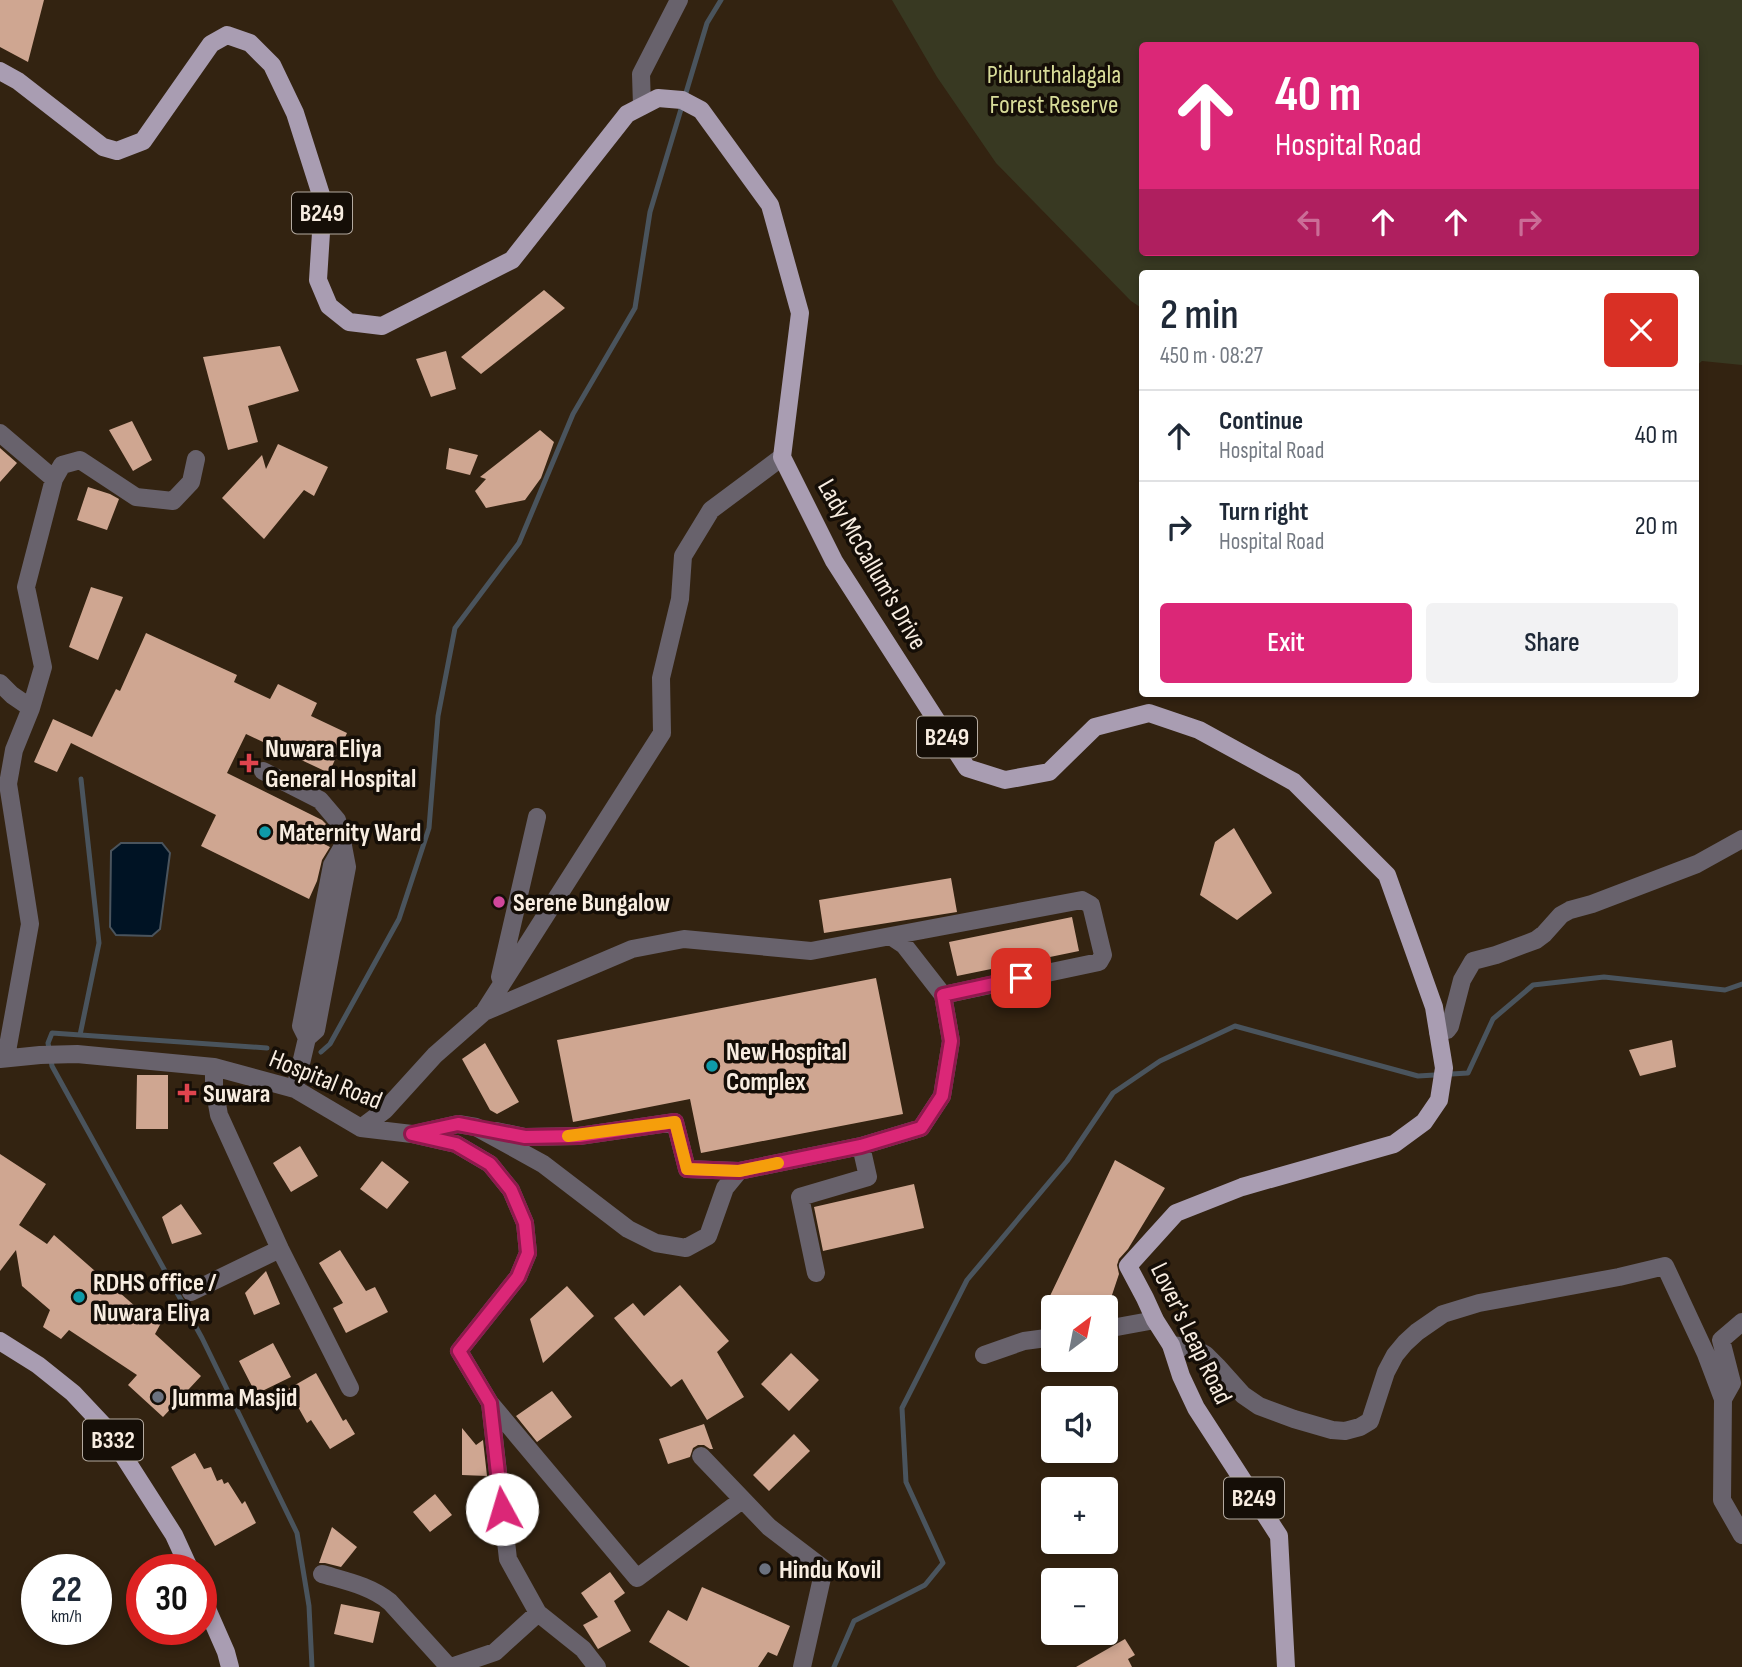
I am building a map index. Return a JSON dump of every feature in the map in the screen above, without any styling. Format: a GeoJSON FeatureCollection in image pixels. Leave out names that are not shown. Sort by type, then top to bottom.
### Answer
{"type":"FeatureCollection","features":[{"type":"Feature","properties":{"kind":"main road","name":"B249"},"geometry":{"type":"LineString","coordinates":[[0,71],[18,81],[103,147],[117,151],[143,141],[211,44],[227,35],[250,43],[272,65],[295,113],[323,201],[318,280],[329,306],[349,322],[382,326],[512,260],[627,114],[650,102]]}},
{"type":"Feature","properties":{"kind":"main road"},"geometry":{"type":"LineString","coordinates":[[650,102],[682,100],[701,110],[770,205],[800,313],[782,457]]}},
{"type":"Feature","properties":{"kind":"main road","name":"Lady McCallum's Drive"},"geometry":{"type":"LineString","coordinates":[[782,457],[834,561],[967,768],[1005,780],[1049,772],[1095,727],[1149,713],[1199,730],[1294,782],[1387,875],[1434,1007],[1438,1032]]}},
{"type":"Feature","properties":{"kind":"main road","name":"Lover's Leap Road"},"geometry":{"type":"LineString","coordinates":[[1286,1667],[1279,1536],[1196,1408],[1181,1376],[1171,1345],[1155,1320],[1128,1266],[1176,1213],[1242,1187],[1395,1144],[1424,1122],[1439,1100],[1444,1068],[1438,1032]]}},
{"type":"Feature","properties":{"kind":"main road","name":"B332"},"geometry":{"type":"LineString","coordinates":[[0,1341],[38,1365],[73,1393],[105,1427],[174,1535],[183,1554]]}},
{"type":"Feature","properties":{"kind":"main road"},"geometry":{"type":"LineString","coordinates":[[217,1631],[230,1667]]}},
{"type":"Feature","properties":{"kind":"street"},"geometry":{"type":"LineString","coordinates":[[650,102],[641,74],[679,0]]}},
{"type":"Feature","properties":{"kind":"street"},"geometry":{"type":"LineString","coordinates":[[0,433],[54,479]]}},
{"type":"Feature","properties":{"kind":"street"},"geometry":{"type":"LineString","coordinates":[[361,1128],[385,1110],[435,1055],[484,1012],[662,733],[661,678],[680,599],[683,556],[711,510],[782,457]]}},
{"type":"Feature","properties":{"kind":"street"},"geometry":{"type":"LineString","coordinates":[[3,1058],[30,924],[8,784],[14,750],[31,708],[43,667],[26,587],[54,479],[62,465],[80,460],[136,497],[173,501],[191,482],[196,459]]}},
{"type":"Feature","properties":{"kind":"street"},"geometry":{"type":"LineString","coordinates":[[0,683],[31,708]]}},
{"type":"Feature","properties":{"kind":"street"},"geometry":{"type":"LineString","coordinates":[[264,771],[320,800],[337,820],[343,846],[332,865],[301,1026],[307,1038],[295,1089]]}},
{"type":"Feature","properties":{"kind":"street"},"geometry":{"type":"LineString","coordinates":[[496,992],[537,817]]}},
{"type":"Feature","properties":{"kind":"street"},"geometry":{"type":"LineString","coordinates":[[1438,1032],[1447,1030],[1450,1026],[1462,980],[1473,961],[1536,940],[1561,915],[1570,910],[1697,864],[1742,839]]}},
{"type":"Feature","properties":{"kind":"street"},"geometry":{"type":"LineString","coordinates":[[484,1012],[632,949],[684,939],[811,951],[1082,900],[1091,905],[1103,954],[1099,962],[943,995]]}},
{"type":"Feature","properties":{"kind":"street"},"geometry":{"type":"LineString","coordinates":[[412,1134],[458,1124],[525,1137],[579,1136],[675,1122],[687,1169],[739,1171],[861,1146],[921,1128],[942,1096],[951,1041],[943,995],[904,945],[892,937]]}},
{"type":"Feature","properties":{"kind":"street","name":"Hospital Road"},"geometry":{"type":"LineString","coordinates":[[3,1058],[77,1054],[214,1067],[295,1089],[361,1128],[412,1134],[456,1144],[490,1164],[511,1190],[525,1223],[528,1253],[518,1277],[459,1351],[490,1403],[637,1578],[742,1500]]}},
{"type":"Feature","properties":{"kind":"street"},"geometry":{"type":"LineString","coordinates":[[214,1067],[219,1115],[280,1249],[350,1388]]}},
{"type":"Feature","properties":{"kind":"street"},"geometry":{"type":"LineString","coordinates":[[476,1127],[543,1164],[628,1229],[656,1243],[686,1248],[708,1236],[725,1188],[739,1171]]}},
{"type":"Feature","properties":{"kind":"street"},"geometry":{"type":"LineString","coordinates":[[816,1273],[800,1197],[868,1177],[861,1146]]}},
{"type":"Feature","properties":{"kind":"street"},"geometry":{"type":"LineString","coordinates":[[191,1292],[280,1249]]}},
{"type":"Feature","properties":{"kind":"street"},"geometry":{"type":"LineString","coordinates":[[1171,1345],[1194,1348],[1206,1355],[1243,1395],[1259,1406],[1294,1419],[1345,1431],[1370,1421],[1386,1372],[1395,1355],[1417,1332],[1443,1314],[1479,1303],[1665,1266],[1706,1354],[1723,1399],[1722,1500],[1742,1535]]}},
{"type":"Feature","properties":{"kind":"street"},"geometry":{"type":"LineString","coordinates":[[1118,1327],[1155,1320]]}},
{"type":"Feature","properties":{"kind":"street"},"geometry":{"type":"LineString","coordinates":[[1723,1399],[1732,1383],[1721,1340],[1742,1322]]}},
{"type":"Feature","properties":{"kind":"street"},"geometry":{"type":"LineString","coordinates":[[984,1355],[1024,1341],[1041,1339]]}},
{"type":"Feature","properties":{"kind":"street"},"geometry":{"type":"LineString","coordinates":[[490,1403],[508,1559],[538,1613],[583,1649],[597,1667]]}},
{"type":"Feature","properties":{"kind":"street"},"geometry":{"type":"LineString","coordinates":[[701,1456],[769,1527],[824,1569],[802,1667]]}},
{"type":"Feature","properties":{"kind":"street"},"geometry":{"type":"LineString","coordinates":[[322,1574],[380,1594],[450,1667],[495,1652],[538,1613]]}},
{"type":"Feature","properties":{"kind":"green space","name":"Piduruthalagala Forest Reserve"},"geometry":{"type":"Polygon","coordinates":[[[892,0],[1742,0],[1742,365],[1702,361],[1699,364],[1699,270],[1139,270],[1139,306],[996,163],[937,77],[892,0]]]}},
{"type":"Feature","properties":{"kind":"water"},"geometry":{"type":"Polygon","coordinates":[[[121,843],[162,843],[170,853],[160,929],[152,936],[116,935],[110,927],[111,851],[121,843]]]}},
{"type":"Feature","properties":{"kind":"building"},"geometry":{"type":"Polygon","coordinates":[[[0,0],[44,0],[28,62],[0,47],[0,0]]]}},
{"type":"Feature","properties":{"kind":"building"},"geometry":{"type":"Polygon","coordinates":[[[544,290],[565,308],[481,374],[461,357],[544,290]]]}},
{"type":"Feature","properties":{"kind":"building"},"geometry":{"type":"Polygon","coordinates":[[[280,346],[299,391],[248,406],[258,442],[228,450],[203,357],[280,346]]]}},
{"type":"Feature","properties":{"kind":"building"},"geometry":{"type":"Polygon","coordinates":[[[446,351],[456,389],[431,397],[416,359],[446,351]]]}},
{"type":"Feature","properties":{"kind":"building"},"geometry":{"type":"Polygon","coordinates":[[[132,421],[152,460],[133,471],[109,430],[132,421]]]}},
{"type":"Feature","properties":{"kind":"building"},"geometry":{"type":"Polygon","coordinates":[[[540,430],[554,442],[541,478],[525,500],[486,508],[475,491],[486,479],[480,477],[540,430]]]}},
{"type":"Feature","properties":{"kind":"building"},"geometry":{"type":"Polygon","coordinates":[[[278,444],[328,467],[314,496],[304,490],[264,539],[222,498],[262,455],[266,469],[278,444]]]}},
{"type":"Feature","properties":{"kind":"building"},"geometry":{"type":"Polygon","coordinates":[[[0,448],[17,463],[0,482],[0,448]]]}},
{"type":"Feature","properties":{"kind":"building"},"geometry":{"type":"Polygon","coordinates":[[[449,448],[478,455],[470,475],[446,469],[449,448]]]}},
{"type":"Feature","properties":{"kind":"building"},"geometry":{"type":"Polygon","coordinates":[[[88,487],[119,499],[107,530],[77,520],[88,487]]]}},
{"type":"Feature","properties":{"kind":"building"},"geometry":{"type":"Polygon","coordinates":[[[91,587],[123,597],[98,660],[69,647],[91,587]]]}},
{"type":"Feature","properties":{"kind":"building"},"geometry":{"type":"Polygon","coordinates":[[[146,633],[237,675],[234,682],[270,699],[278,684],[317,703],[311,716],[347,733],[329,773],[246,734],[227,773],[326,824],[318,841],[330,847],[322,860],[309,899],[201,846],[216,815],[71,743],[57,772],[34,762],[53,719],[92,737],[116,689],[120,691],[146,633]]]}},
{"type":"Feature","properties":{"kind":"building"},"geometry":{"type":"Polygon","coordinates":[[[1234,828],[1272,893],[1237,920],[1200,895],[1215,842],[1234,828]]]}},
{"type":"Feature","properties":{"kind":"building"},"geometry":{"type":"Polygon","coordinates":[[[951,878],[957,912],[824,933],[819,900],[951,878]]]}},
{"type":"Feature","properties":{"kind":"building"},"geometry":{"type":"Polygon","coordinates":[[[1072,917],[1079,951],[957,976],[949,942],[1072,917]]]}},
{"type":"Feature","properties":{"kind":"building","name":"New Hospital Complex"},"geometry":{"type":"Polygon","coordinates":[[[876,978],[903,1114],[701,1153],[690,1099],[573,1122],[557,1040],[876,978]]]}},
{"type":"Feature","properties":{"kind":"building"},"geometry":{"type":"Polygon","coordinates":[[[1672,1040],[1676,1067],[1640,1076],[1629,1050],[1672,1040]]]}},
{"type":"Feature","properties":{"kind":"building"},"geometry":{"type":"Polygon","coordinates":[[[485,1043],[519,1102],[497,1114],[490,1110],[462,1059],[485,1043]]]}},
{"type":"Feature","properties":{"kind":"building"},"geometry":{"type":"Polygon","coordinates":[[[137,1075],[168,1075],[168,1129],[136,1129],[137,1075]]]}},
{"type":"Feature","properties":{"kind":"building"},"geometry":{"type":"Polygon","coordinates":[[[300,1146],[318,1176],[291,1192],[273,1163],[300,1146]]]}},
{"type":"Feature","properties":{"kind":"building"},"geometry":{"type":"Polygon","coordinates":[[[0,1154],[46,1184],[19,1225],[47,1244],[54,1235],[136,1307],[161,1323],[155,1334],[201,1376],[163,1417],[128,1385],[137,1375],[69,1330],[61,1339],[43,1327],[50,1310],[22,1286],[16,1250],[0,1271],[0,1154]]]}},
{"type":"Feature","properties":{"kind":"building"},"geometry":{"type":"Polygon","coordinates":[[[1115,1160],[1165,1188],[1128,1249],[1119,1259],[1119,1274],[1112,1295],[1050,1295],[1115,1160]]]}},
{"type":"Feature","properties":{"kind":"building"},"geometry":{"type":"Polygon","coordinates":[[[382,1161],[409,1182],[387,1209],[360,1189],[382,1161]]]}},
{"type":"Feature","properties":{"kind":"building"},"geometry":{"type":"Polygon","coordinates":[[[914,1184],[924,1228],[823,1251],[814,1207],[914,1184]]]}},
{"type":"Feature","properties":{"kind":"building"},"geometry":{"type":"Polygon","coordinates":[[[181,1204],[202,1234],[172,1244],[162,1217],[181,1204]]]}},
{"type":"Feature","properties":{"kind":"building"},"geometry":{"type":"Polygon","coordinates":[[[340,1250],[366,1291],[375,1287],[388,1312],[346,1333],[333,1308],[343,1303],[319,1263],[340,1250]]]}},
{"type":"Feature","properties":{"kind":"building"},"geometry":{"type":"Polygon","coordinates":[[[266,1271],[280,1304],[254,1315],[245,1293],[266,1271]]]}},
{"type":"Feature","properties":{"kind":"building"},"geometry":{"type":"Polygon","coordinates":[[[680,1285],[729,1341],[717,1352],[744,1397],[707,1420],[682,1379],[671,1387],[614,1318],[633,1303],[644,1316],[680,1285]]]}},
{"type":"Feature","properties":{"kind":"building"},"geometry":{"type":"Polygon","coordinates":[[[567,1286],[594,1316],[543,1363],[530,1319],[567,1286]]]}},
{"type":"Feature","properties":{"kind":"building"},"geometry":{"type":"Polygon","coordinates":[[[273,1343],[291,1377],[256,1394],[239,1361],[273,1343]]]}},
{"type":"Feature","properties":{"kind":"building"},"geometry":{"type":"Polygon","coordinates":[[[791,1353],[819,1380],[789,1411],[761,1384],[791,1353]]]}},
{"type":"Feature","properties":{"kind":"building"},"geometry":{"type":"Polygon","coordinates":[[[316,1373],[343,1421],[346,1419],[355,1434],[330,1449],[311,1420],[307,1423],[288,1389],[316,1373]]]}},
{"type":"Feature","properties":{"kind":"building"},"geometry":{"type":"Polygon","coordinates":[[[552,1391],[572,1417],[537,1442],[516,1416],[552,1391]]]}},
{"type":"Feature","properties":{"kind":"building"},"geometry":{"type":"Polygon","coordinates":[[[704,1424],[713,1449],[698,1445],[693,1448],[690,1457],[668,1464],[659,1439],[704,1424]]]}},
{"type":"Feature","properties":{"kind":"building"},"geometry":{"type":"Polygon","coordinates":[[[462,1428],[476,1445],[483,1440],[487,1476],[462,1475],[462,1428]]]}},
{"type":"Feature","properties":{"kind":"building"},"geometry":{"type":"Polygon","coordinates":[[[794,1434],[810,1451],[769,1491],[753,1475],[794,1434]]]}},
{"type":"Feature","properties":{"kind":"building"},"geometry":{"type":"Polygon","coordinates":[[[195,1453],[204,1469],[211,1467],[217,1481],[222,1479],[224,1484],[228,1482],[242,1504],[245,1501],[256,1523],[215,1546],[171,1467],[195,1453]]]}},
{"type":"Feature","properties":{"kind":"building"},"geometry":{"type":"Polygon","coordinates":[[[435,1494],[452,1515],[430,1532],[413,1512],[435,1494]]]}},
{"type":"Feature","properties":{"kind":"building"},"geometry":{"type":"Polygon","coordinates":[[[332,1527],[357,1547],[341,1567],[319,1563],[332,1527]]]}},
{"type":"Feature","properties":{"kind":"building"},"geometry":{"type":"Polygon","coordinates":[[[610,1572],[625,1593],[614,1601],[631,1631],[598,1649],[583,1625],[598,1617],[581,1593],[610,1572]]]}},
{"type":"Feature","properties":{"kind":"building"},"geometry":{"type":"Polygon","coordinates":[[[702,1587],[790,1626],[777,1656],[768,1652],[758,1667],[690,1667],[649,1642],[668,1610],[687,1621],[702,1587]]]}},
{"type":"Feature","properties":{"kind":"building"},"geometry":{"type":"Polygon","coordinates":[[[341,1604],[380,1612],[373,1643],[334,1634],[341,1604]]]}},
{"type":"Feature","properties":{"kind":"building"},"geometry":{"type":"Polygon","coordinates":[[[1125,1639],[1135,1655],[1128,1659],[1132,1667],[1076,1667],[1118,1645],[1125,1639]]]}},
{"type":"Feature","properties":{"kind":"waterway"},"geometry":{"type":"LineString","coordinates":[[321,1052],[330,1044],[399,919],[429,828],[438,716],[455,628],[519,543],[573,414],[635,308],[650,212],[707,23],[721,0]]}},
{"type":"Feature","properties":{"kind":"waterway"},"geometry":{"type":"LineString","coordinates":[[80,1035],[99,943],[81,779]]}},
{"type":"Feature","properties":{"kind":"waterway"},"geometry":{"type":"LineString","coordinates":[[834,1667],[854,1621],[925,1585],[943,1563],[906,1482],[902,1408],[967,1280],[1067,1161],[1113,1093],[1160,1061],[1235,1026],[1418,1076],[1468,1073],[1493,1019],[1533,985],[1604,977],[1725,990],[1742,984]]}},
{"type":"Feature","properties":{"kind":"waterway"},"geometry":{"type":"LineString","coordinates":[[267,1048],[52,1033],[48,1043],[52,1066],[202,1338],[297,1533],[309,1606],[312,1667]]}},
{"type":"Feature","properties":{"kind":"slow traffic"},"geometry":{"type":"LineString","coordinates":[[568,1136],[675,1122],[687,1169],[739,1171],[778,1163]]}},
{"type":"Feature","properties":{"kind":"place","name":"Nuwara Eliya General Hospital"},"geometry":{"type":"Point","coordinates":[249,763]}},
{"type":"Feature","properties":{"kind":"place","name":"Maternity Ward"},"geometry":{"type":"Point","coordinates":[265,832]}},
{"type":"Feature","properties":{"kind":"place","name":"Serene Bungalow"},"geometry":{"type":"Point","coordinates":[499,902]}},
{"type":"Feature","properties":{"kind":"place","name":"New Hospital Complex"},"geometry":{"type":"Point","coordinates":[712,1066]}},
{"type":"Feature","properties":{"kind":"place","name":"Suwara"},"geometry":{"type":"Point","coordinates":[187,1093]}},
{"type":"Feature","properties":{"kind":"place","name":"RDHS office / Nuwara Eliya"},"geometry":{"type":"Point","coordinates":[79,1297]}},
{"type":"Feature","properties":{"kind":"place","name":"Jumma Masjid"},"geometry":{"type":"Point","coordinates":[158,1397]}},
{"type":"Feature","properties":{"kind":"place","name":"Hindu Kovil"},"geometry":{"type":"Point","coordinates":[765,1569]}},
{"type":"Feature","properties":{"kind":"route"},"geometry":{"type":"LineString","coordinates":[[502,1509],[490,1403],[459,1351],[518,1277],[528,1253],[525,1223],[511,1190],[490,1164],[456,1144],[412,1134],[458,1124],[525,1137],[579,1136],[675,1122],[687,1169],[739,1171],[861,1146],[921,1128],[942,1096],[951,1041],[943,995],[1021,978]]}}]}
